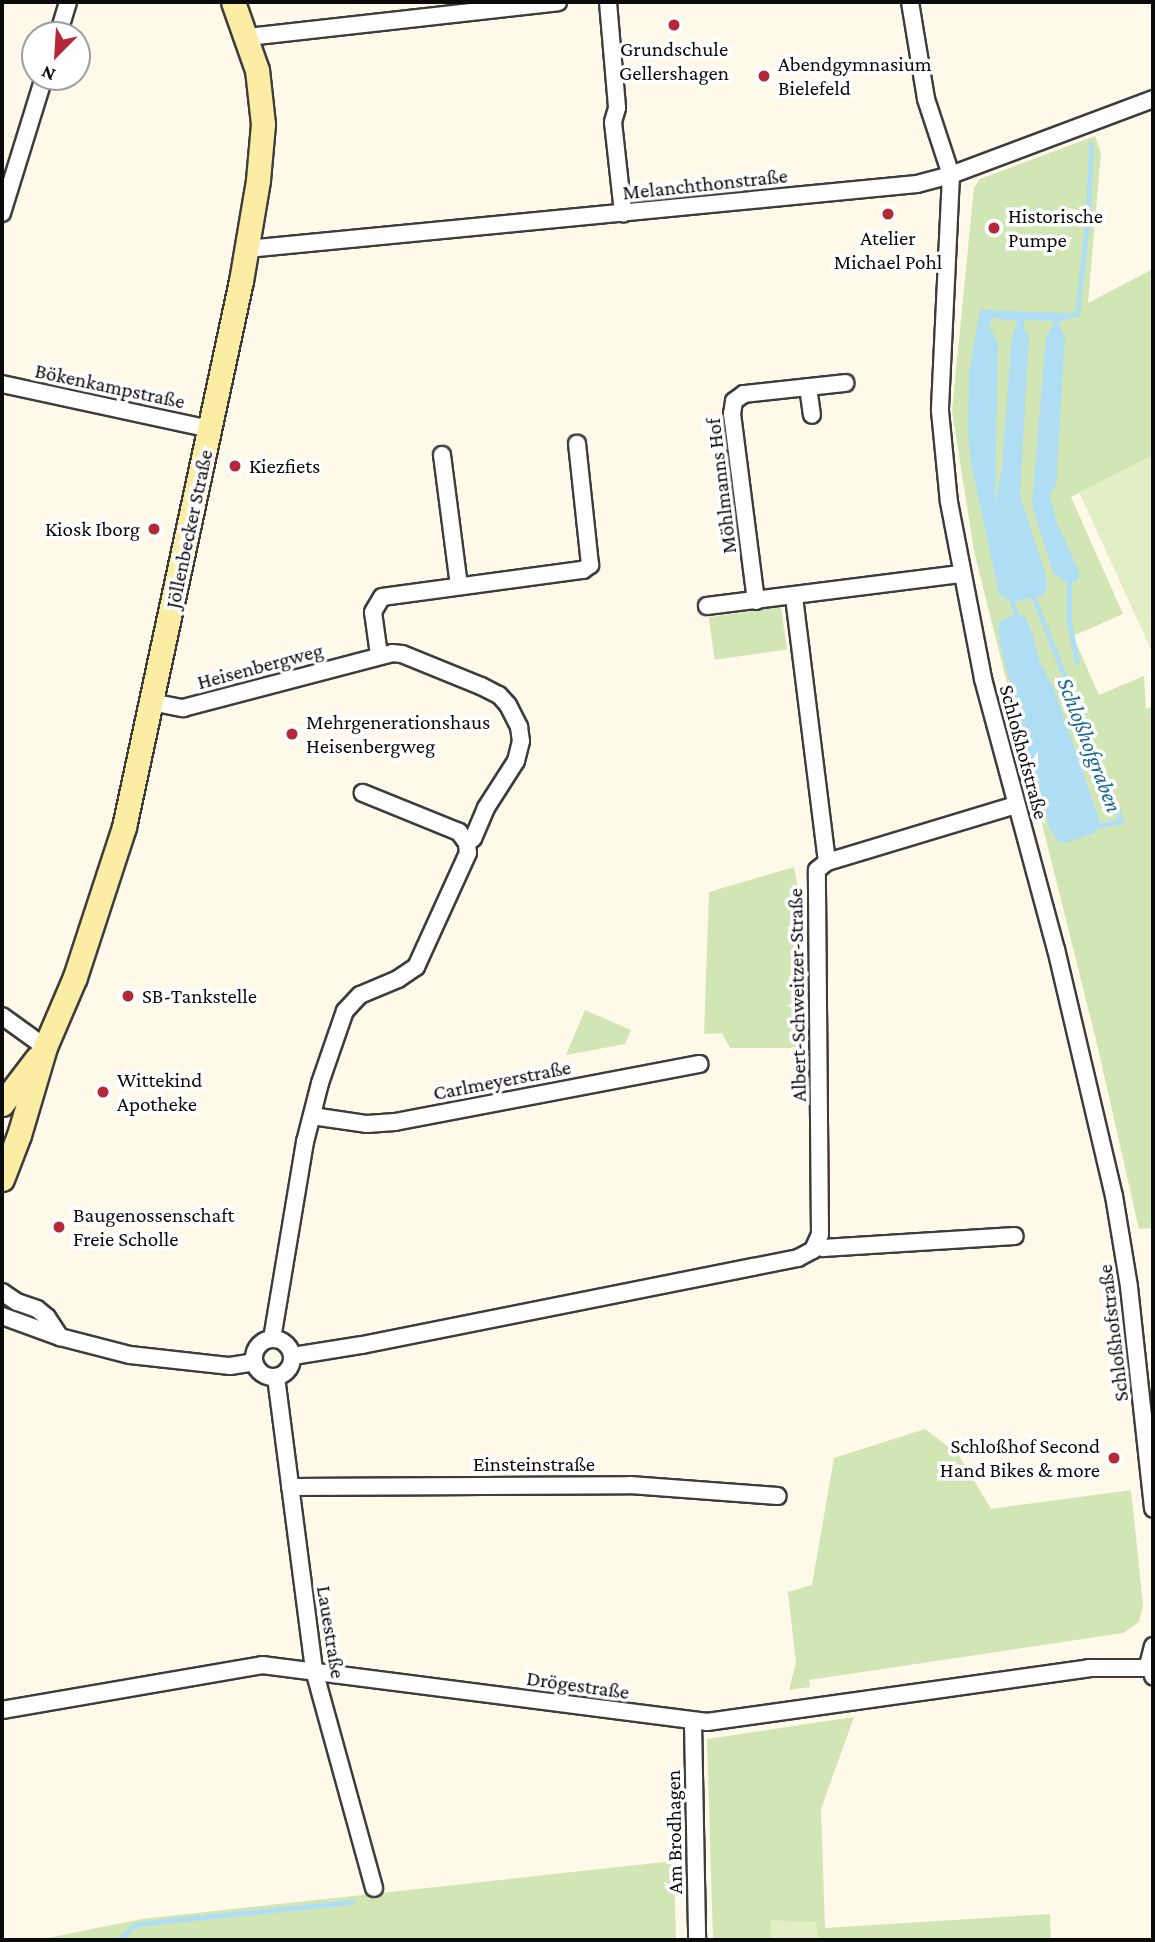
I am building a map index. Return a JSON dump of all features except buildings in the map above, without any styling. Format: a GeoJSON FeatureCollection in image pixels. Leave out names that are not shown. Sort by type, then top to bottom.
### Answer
{"type":"FeatureCollection","features":[{"type":"Feature","properties":{"kind":"main road","name":"Jöllenbecker Straße"},"geometry":{"type":"LineString","coordinates":[[2,1179],[16,1144],[45,1047],[75,978],[124,827],[247,249],[263,124],[257,70],[248,37],[233,2]]}},
{"type":"Feature","properties":{"kind":"main road","name":"Jöllenbecker Straße"},"geometry":{"type":"LineString","coordinates":[[2,1104],[45,1047]]}},
{"type":"Feature","properties":{"kind":"street"},"geometry":{"type":"LineString","coordinates":[[62,21],[68,2]]}},
{"type":"Feature","properties":{"kind":"street"},"geometry":{"type":"LineString","coordinates":[[248,37],[558,2]]}},
{"type":"Feature","properties":{"kind":"street"},"geometry":{"type":"LineString","coordinates":[[608,2],[617,108],[613,122],[623,213]]}},
{"type":"Feature","properties":{"kind":"street","name":"Schloßhofstraße"},"geometry":{"type":"LineString","coordinates":[[910,2],[926,99],[951,175],[940,421],[962,574],[988,702],[1056,948],[1114,1196],[1129,1287],[1153,1509]]}},
{"type":"Feature","properties":{"kind":"street"},"geometry":{"type":"LineString","coordinates":[[2,213],[40,91]]}},
{"type":"Feature","properties":{"kind":"street","name":"Melanchthonstraße"},"geometry":{"type":"LineString","coordinates":[[247,249],[900,186],[951,175],[1153,99]]}},
{"type":"Feature","properties":{"kind":"street","name":"Möhlmanns Hof"},"geometry":{"type":"LineString","coordinates":[[756,601],[732,408],[738,396],[744,394],[845,383]]}},
{"type":"Feature","properties":{"kind":"street","name":"Bökenkampstraße"},"geometry":{"type":"LineString","coordinates":[[2,384],[210,429]]}},
{"type":"Feature","properties":{"kind":"street"},"geometry":{"type":"LineString","coordinates":[[808,387],[812,415]]}},
{"type":"Feature","properties":{"kind":"street"},"geometry":{"type":"LineString","coordinates":[[379,655],[373,612],[377,600],[390,594],[583,570],[590,565],[592,556],[577,444]]}},
{"type":"Feature","properties":{"kind":"street"},"geometry":{"type":"LineString","coordinates":[[442,455],[459,586]]}},
{"type":"Feature","properties":{"kind":"street"},"geometry":{"type":"LineString","coordinates":[[707,606],[962,574]]}},
{"type":"Feature","properties":{"kind":"street"},"geometry":{"type":"LineString","coordinates":[[794,597],[827,862],[1016,805]]}},
{"type":"Feature","properties":{"kind":"street","name":"Heisenbergweg"},"geometry":{"type":"LineString","coordinates":[[151,702],[183,708],[379,655],[402,654],[481,686],[499,695],[514,714],[521,741],[516,761],[486,808],[473,838],[467,843]]}},
{"type":"Feature","properties":{"kind":"street"},"geometry":{"type":"LineString","coordinates":[[272,1339],[312,1116],[345,1011],[360,995],[398,979],[416,967],[463,866],[467,843],[459,832],[363,793]]}},
{"type":"Feature","properties":{"kind":"street","name":"Albert-Schweitzer-Straße"},"geometry":{"type":"LineString","coordinates":[[817,1245],[820,1234],[816,876],[821,865],[827,862]]}},
{"type":"Feature","properties":{"kind":"street"},"geometry":{"type":"LineString","coordinates":[[2,1016],[45,1047]]}},
{"type":"Feature","properties":{"kind":"street","name":"Carlmeyerstraße"},"geometry":{"type":"LineString","coordinates":[[312,1116],[367,1124],[395,1122],[700,1064]]}},
{"type":"Feature","properties":{"kind":"street"},"geometry":{"type":"LineString","coordinates":[[293,1356],[362,1346],[798,1258],[817,1245],[823,1248],[1015,1236]]}},
{"type":"Feature","properties":{"kind":"street"},"geometry":{"type":"LineString","coordinates":[[2,1292],[47,1317],[60,1337]]}},
{"type":"Feature","properties":{"kind":"street"},"geometry":{"type":"LineString","coordinates":[[2,1316],[60,1337],[154,1359],[230,1366],[254,1362]]}},
{"type":"Feature","properties":{"kind":"street"},"geometry":{"type":"LineString","coordinates":[[272,1339],[286,1343],[293,1356],[289,1370],[276,1377],[262,1374],[254,1362],[258,1346],[272,1339]]}},
{"type":"Feature","properties":{"kind":"street","name":"Lauestraße"},"geometry":{"type":"LineString","coordinates":[[276,1377],[314,1670],[374,1888]]}},
{"type":"Feature","properties":{"kind":"street","name":"Einsteinstraße"},"geometry":{"type":"LineString","coordinates":[[289,1487],[604,1484],[778,1496]]}},
{"type":"Feature","properties":{"kind":"street"},"geometry":{"type":"LineString","coordinates":[[1151,1672],[1153,1646]]}},
{"type":"Feature","properties":{"kind":"street","name":"Drögestraße"},"geometry":{"type":"LineString","coordinates":[[2,1710],[262,1664],[693,1723],[1090,1668],[1151,1672]]}},
{"type":"Feature","properties":{"kind":"street","name":"Am Brodhagen"},"geometry":{"type":"LineString","coordinates":[[693,1723],[697,1940]]}},
{"type":"Feature","properties":{"kind":"green space"},"geometry":{"type":"Polygon","coordinates":[[[1095,136],[1101,153],[1088,303],[1153,269],[1153,455],[1071,497],[1123,614],[1073,636],[1099,695],[1144,676],[1146,709],[1153,706],[1153,1228],[1139,1229],[1097,1044],[974,551],[952,411],[974,187],[980,179],[1095,136]]]}},
{"type":"Feature","properties":{"kind":"green space"},"geometry":{"type":"Polygon","coordinates":[[[1153,455],[1153,654],[1079,492],[1153,455]]]}},
{"type":"Feature","properties":{"kind":"green space"},"geometry":{"type":"Polygon","coordinates":[[[781,607],[787,650],[715,660],[709,617],[781,607]]]}},
{"type":"Feature","properties":{"kind":"green space"},"geometry":{"type":"Polygon","coordinates":[[[794,867],[797,884],[798,1048],[730,1048],[722,1033],[704,1034],[709,892],[794,867]]]}},
{"type":"Feature","properties":{"kind":"green space"},"geometry":{"type":"Polygon","coordinates":[[[585,1010],[631,1030],[625,1044],[566,1055],[585,1010]]]}},
{"type":"Feature","properties":{"kind":"green space"},"geometry":{"type":"Polygon","coordinates":[[[925,1429],[958,1454],[991,1509],[1131,1490],[1143,1605],[1139,1622],[1123,1633],[809,1680],[810,1687],[789,1690],[796,1663],[788,1592],[812,1585],[834,1458],[925,1429]]]}},
{"type":"Feature","properties":{"kind":"green space"},"geometry":{"type":"Polygon","coordinates":[[[854,1717],[821,1809],[825,1928],[1050,1914],[1051,1940],[713,1940],[707,1739],[854,1717]]]}},
{"type":"Feature","properties":{"kind":"green space"},"geometry":{"type":"Polygon","coordinates":[[[674,1861],[676,1940],[38,1940],[142,1919],[674,1861]]]}},
{"type":"Feature","properties":{"kind":"green space"},"geometry":{"type":"Polygon","coordinates":[[[770,1920],[816,1922],[819,1940],[772,1940],[770,1920]]]}},
{"type":"Feature","properties":{"kind":"water"},"geometry":{"type":"Polygon","coordinates":[[[980,310],[1067,313],[1067,319],[1058,323],[1065,337],[1056,486],[1049,494],[1057,523],[1080,574],[1076,582],[1066,582],[1053,573],[1032,505],[1046,336],[1055,321],[1024,320],[1024,329],[1029,336],[1020,495],[1046,576],[1047,588],[1043,595],[1020,601],[1007,600],[999,594],[971,463],[968,430],[969,373],[980,310]],[[993,318],[989,326],[998,343],[995,503],[1002,468],[1012,335],[1018,321],[993,318]]]}},
{"type":"Feature","properties":{"kind":"water"},"geometry":{"type":"Polygon","coordinates":[[[1015,614],[1024,615],[1031,630],[1040,662],[1054,689],[1100,822],[1095,833],[1065,843],[1057,841],[1049,827],[1001,649],[998,623],[1015,614]]]}},
{"type":"Feature","properties":{"kind":"waterway"},"geometry":{"type":"LineString","coordinates":[[1063,316],[1077,314],[1088,214],[1091,144]]}},
{"type":"Feature","properties":{"kind":"waterway","name":"Schloßhofgraben"},"geometry":{"type":"LineString","coordinates":[[1069,576],[1069,622],[1077,662]]}},
{"type":"Feature","properties":{"kind":"waterway","name":"Schloßhofgraben"},"geometry":{"type":"LineString","coordinates":[[1031,591],[1121,821],[1092,827]]}},
{"type":"Feature","properties":{"kind":"waterway","name":"Schloßhofgraben"},"geometry":{"type":"LineString","coordinates":[[1010,594],[1017,618]]}},
{"type":"Feature","properties":{"kind":"waterway"},"geometry":{"type":"LineString","coordinates":[[119,1940],[134,1925],[145,1923],[352,1902]]}},
{"type":"Feature","properties":{"kind":"place","name":"Grundschule Gellershagen"},"geometry":{"type":"Point","coordinates":[674,25]}},
{"type":"Feature","properties":{"kind":"place","name":"Abendgymnasium Bielefeld"},"geometry":{"type":"Point","coordinates":[764,76]}},
{"type":"Feature","properties":{"kind":"place","name":"Atelier Michael Pohl"},"geometry":{"type":"Point","coordinates":[888,214]}},
{"type":"Feature","properties":{"kind":"place","name":"Historische Pumpe"},"geometry":{"type":"Point","coordinates":[994,228]}},
{"type":"Feature","properties":{"kind":"place","name":"Kiezfiets"},"geometry":{"type":"Point","coordinates":[235,466]}},
{"type":"Feature","properties":{"kind":"place","name":"Kiosk Iborg"},"geometry":{"type":"Point","coordinates":[154,529]}},
{"type":"Feature","properties":{"kind":"place","name":"Mehrgenerationshaus Heisenbergweg"},"geometry":{"type":"Point","coordinates":[292,734]}},
{"type":"Feature","properties":{"kind":"place","name":"SB-Tankstelle"},"geometry":{"type":"Point","coordinates":[128,996]}},
{"type":"Feature","properties":{"kind":"place","name":"Wittekind Apotheke"},"geometry":{"type":"Point","coordinates":[103,1092]}},
{"type":"Feature","properties":{"kind":"place","name":"Baugenossenschaft Freie Scholle"},"geometry":{"type":"Point","coordinates":[59,1227]}},
{"type":"Feature","properties":{"kind":"place","name":"Schloßhof Second Hand Bikes & more"},"geometry":{"type":"Point","coordinates":[1114,1458]}}]}
